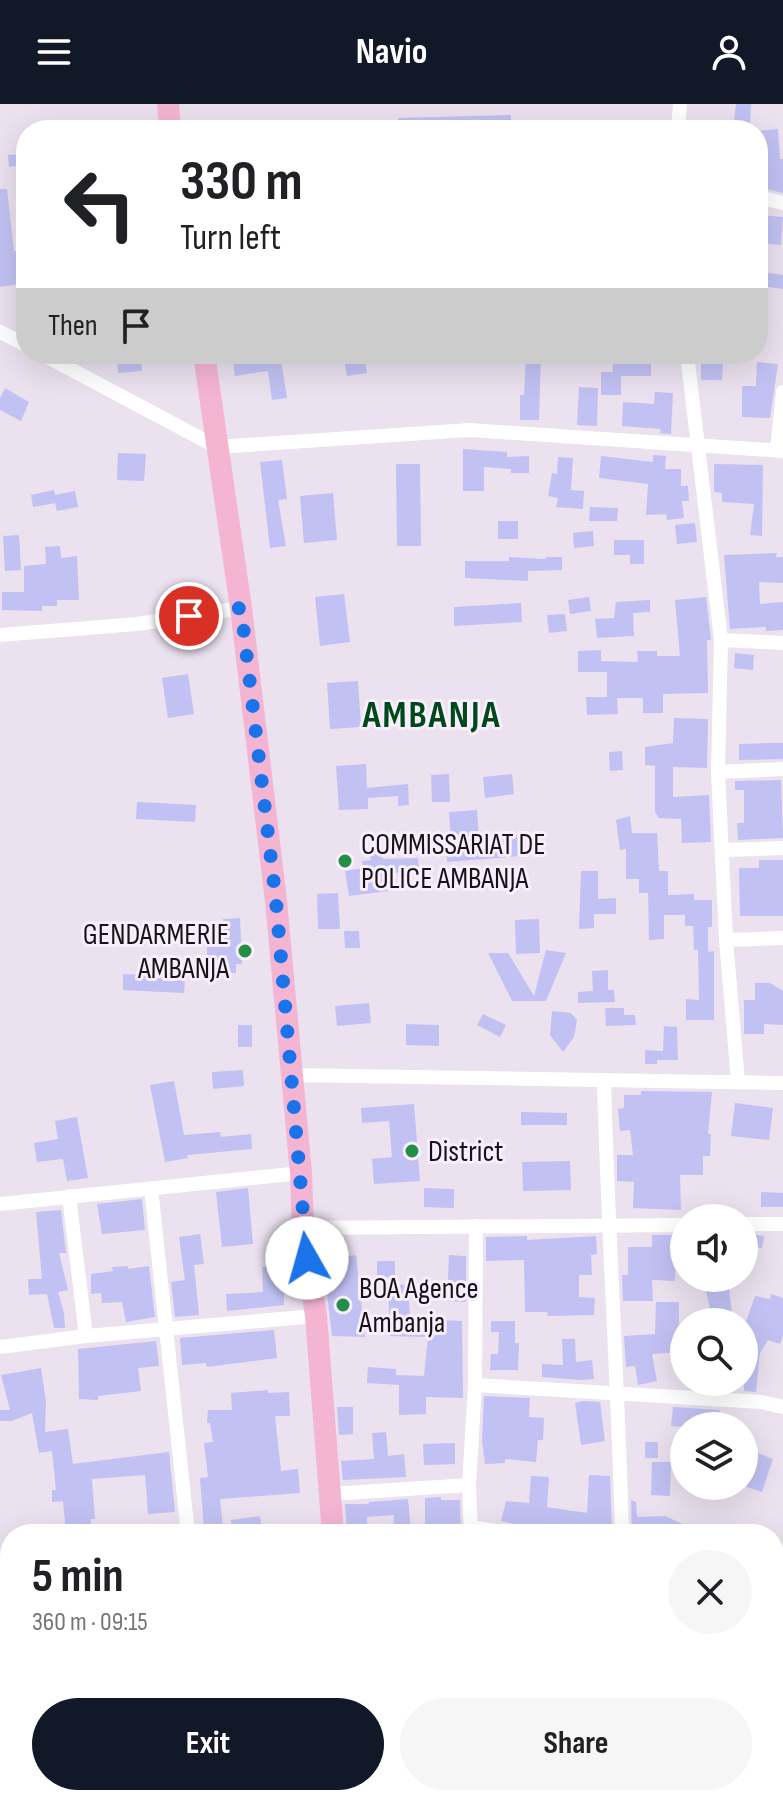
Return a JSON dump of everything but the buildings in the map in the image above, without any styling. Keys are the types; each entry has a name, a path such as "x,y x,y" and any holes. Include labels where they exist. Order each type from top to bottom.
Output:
{"main road":[{"path":"205,364 241,608 276,901 301,1173 303,1228 316,1316 332,1524"}],"street":[{"path":"61,364 217,447 469,430 780,450 783,392"},
{"path":"688,364 721,640 718,772 726,940 738,1082"},
{"path":"0,635 137,624 241,608"},
{"path":"721,640 783,643"},
{"path":"718,772 783,769"},
{"path":"723,850 783,848"},
{"path":"726,940 783,938"},
{"path":"291,1075 783,1083"},
{"path":"604,1081 622,1524"},
{"path":"0,1204 301,1173"},
{"path":"151,1188 187,1524"},
{"path":"69,1196 86,1336"},
{"path":"758,1224 783,1224"},
{"path":"303,1228 670,1225"},
{"path":"471,1524 476,1226"},
{"path":"0,1347 86,1336 316,1316"},
{"path":"475,1385 762,1402 783,1407"},
{"path":"330,1494 469,1485"}],"place":[{"name":"COMMISSARIAT DE POLICE AMBANJA","path":"345,861"},
{"name":"GENDARMERIE AMBANJA","path":"245,951"},
{"name":"District","path":"412,1151"},
{"name":"BOA Agence Ambanja","path":"343,1305"}],"district":[{"name":"AMBANJA","path":"432,714"}],"route":[{"path":"189,616 241,608 276,901 307,1258"}]}
